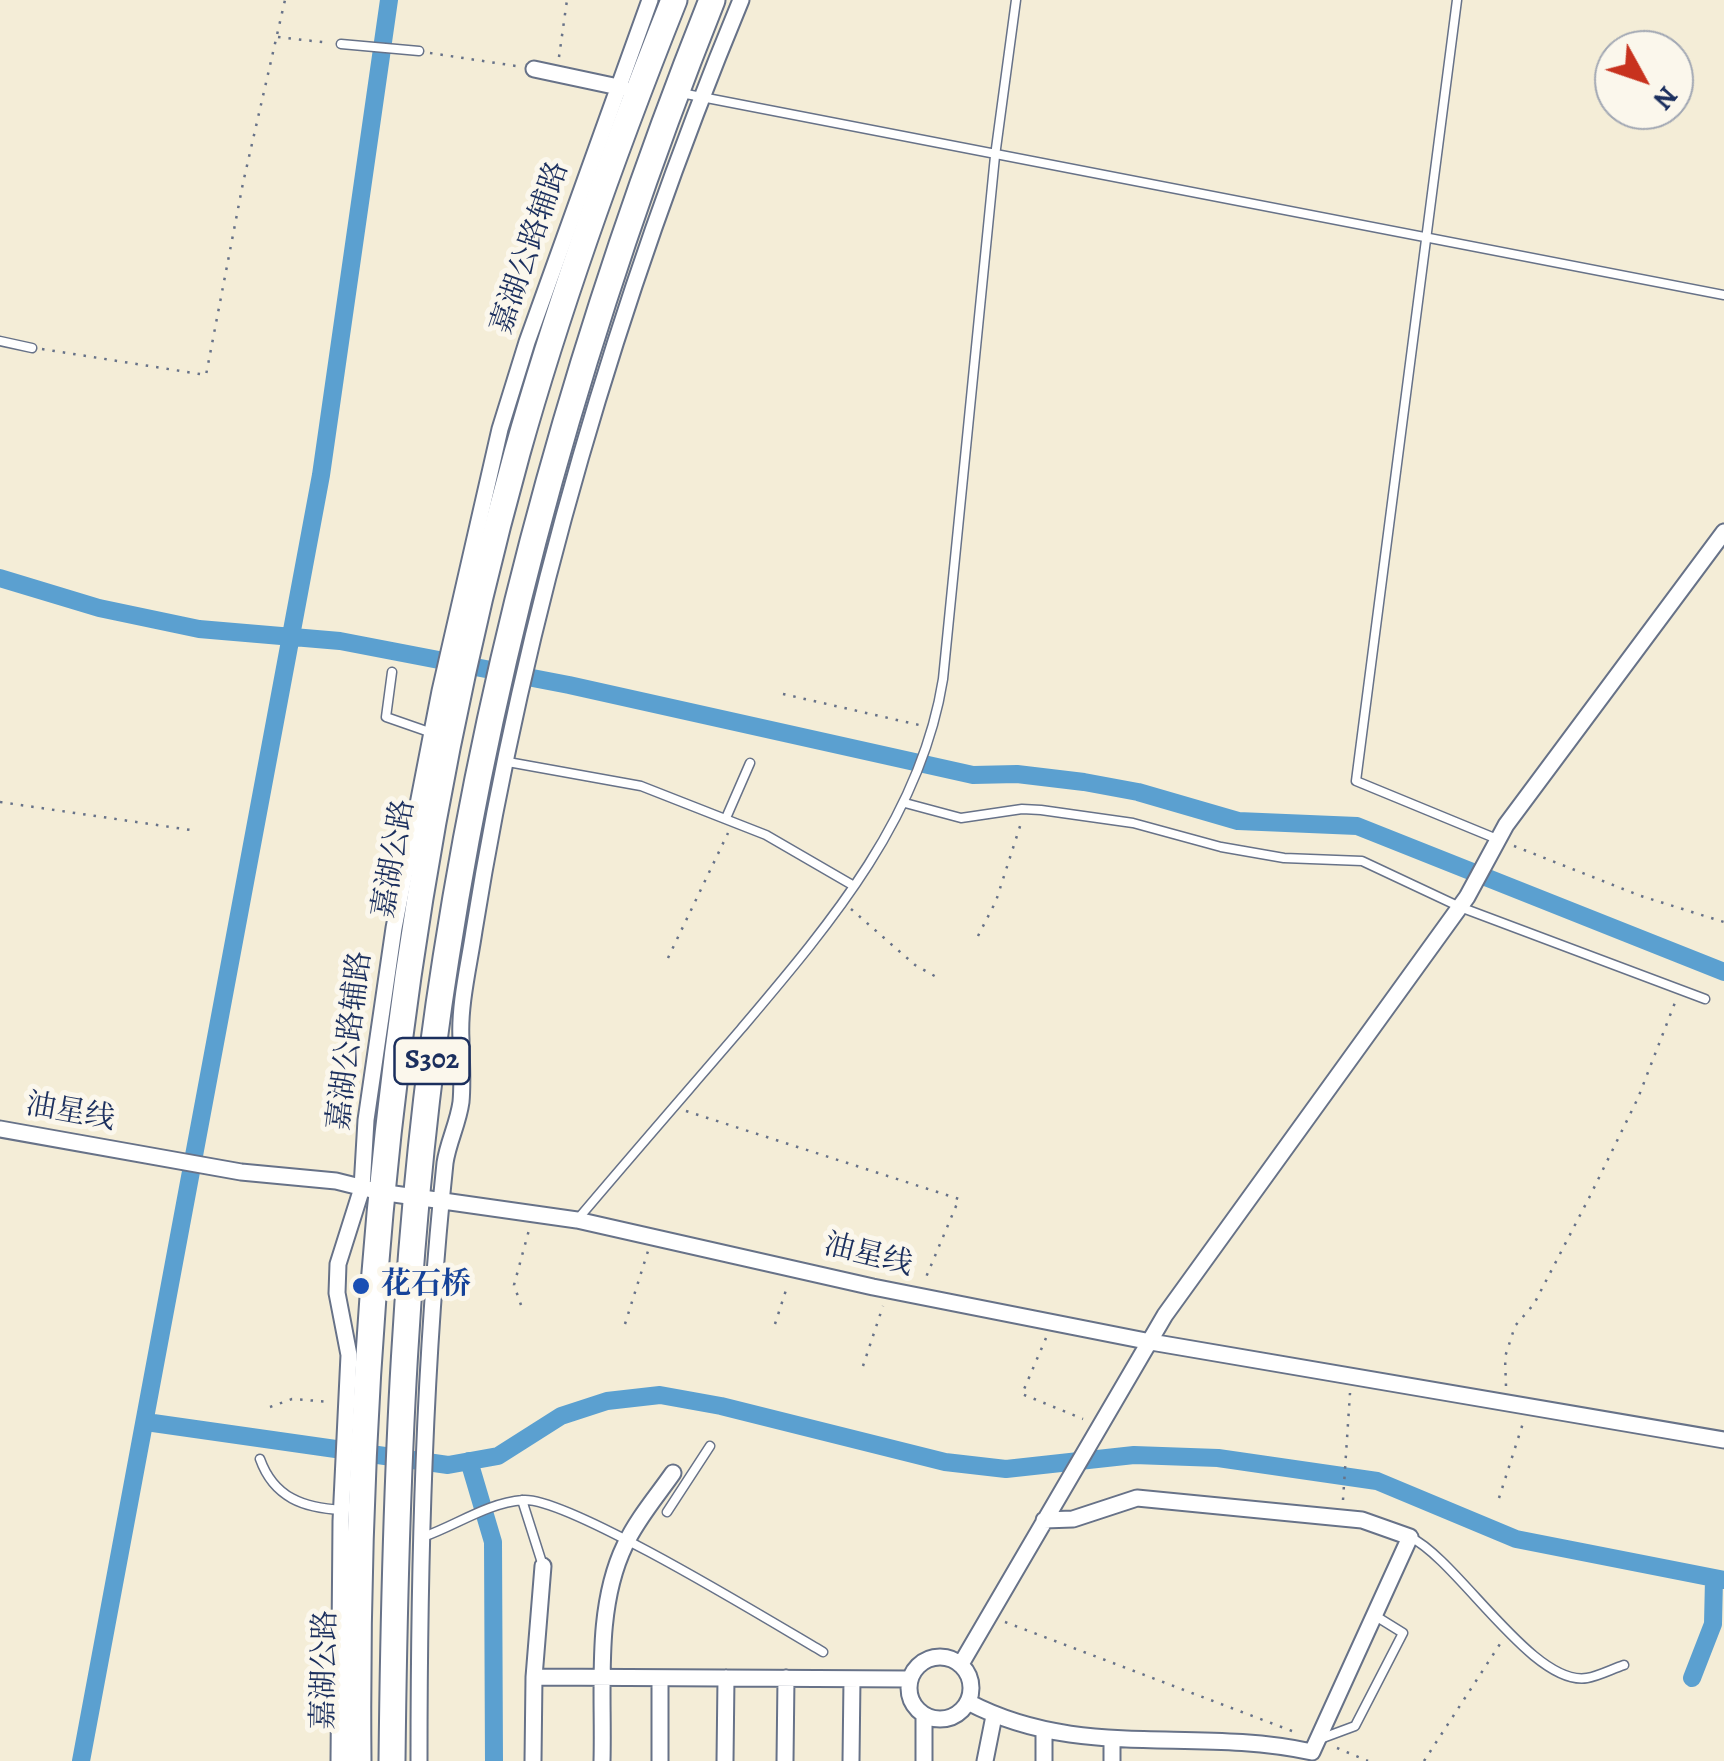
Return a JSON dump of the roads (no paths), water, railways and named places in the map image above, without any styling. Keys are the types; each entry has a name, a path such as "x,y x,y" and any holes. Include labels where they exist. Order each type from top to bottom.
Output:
{"main road":[{"name":"嘉湖公路","path":"358,1761 349,1505 352,1413 371,1190 449,693 464,631 627,90 674,0"},
{"name":"S302","path":"410,1516 446,957 507,701 565,425 677,92 712,0"},
{"path":"392,1761 410,1516"}],"street":[{"path":"534,68 627,90 650,0"},
{"path":"520,642 620,330 741,0"},
{"path":"961,1664 1165,1316 1464,902 1495,846 1724,532"},
{"name":"嘉湖公路辅路","path":"352,1413 350,1355 337,1293 338,1264 371,1190 381,1008 432,733 449,693"},
{"path":"429,1200 461,1102 464,1066 460,1036 474,932 508,762 507,701"},
{"name":"油星线","path":"0,1129 229,1170 576,1220 918,1297 1151,1342 1724,1440"},
{"path":"602,1761 607,1604 626,1540 673,1482"},
{"path":"968,1702 1044,1735 1270,1743 1312,1752 1410,1536 1362,1520 1137,1498 1074,1519 1044,1520"},
{"path":"339,1761 349,1505"},
{"path":"410,1516 420,1538 419,1761"},
{"path":"533,1761 534,1677 543,1566"},
{"path":"534,1677 910,1679 932,1658 952,1659 961,1664 971,1682 968,1702 954,1716 924,1715"},
{"path":"660,1678 660,1761"},
{"path":"725,1761 726,1678"},
{"path":"785,1761 786,1678"},
{"path":"851,1761 852,1678"},
{"path":"910,1679 911,1699 924,1715 924,1761"},
{"path":"985,1761 994,1716"},
{"path":"1044,1735 1044,1761"},
{"path":"1112,1740 1112,1761"},
{"path":"1178,1742 1178,1761"}],"lane":[{"path":"576,1220 844,903 908,798 933,738 995,156 1016,0"},
{"path":"1457,0 1356,781 1495,846"},
{"path":"342,44 419,52"},
{"path":"677,92 1724,296"},
{"path":"0,342 32,348"},
{"path":"392,672 386,717 432,733"},
{"path":"508,762 641,786 766,834 854,886"},
{"path":"730,820 750,762"},
{"path":"908,798 961,818 1022,808 1132,824 1221,848 1284,858 1362,861 1705,999"},
{"path":"666,1512 673,1482 710,1446"},
{"path":"260,1459 265,1473 293,1502 349,1505"},
{"path":"522,1500 543,1566"},
{"path":"420,1538 499,1505 522,1500 551,1507 626,1540 823,1652"},
{"path":"1410,1536 1448,1565 1507,1634 1568,1676 1585,1679 1624,1665"},
{"path":"1317,1740 1355,1726 1402,1633 1374,1615"}],"waterway":[{"path":"81,1761 321,475 389,0"},
{"path":"0,578 99,608 199,629 340,641 569,685 973,775 1017,774 1084,782 1138,792 1238,821 1357,826 1724,972"},
{"path":"146,1422 448,1465 498,1456 561,1416 607,1401 660,1395 721,1406 945,1462 1006,1469 1134,1455 1218,1458 1377,1481 1516,1539 1724,1580"},
{"path":"469,1461 493,1542 494,1761"},
{"path":"1692,1678 1713,1624 1714,1579"}],"place":[{"name":"花石桥","path":"361,1286"}]}
